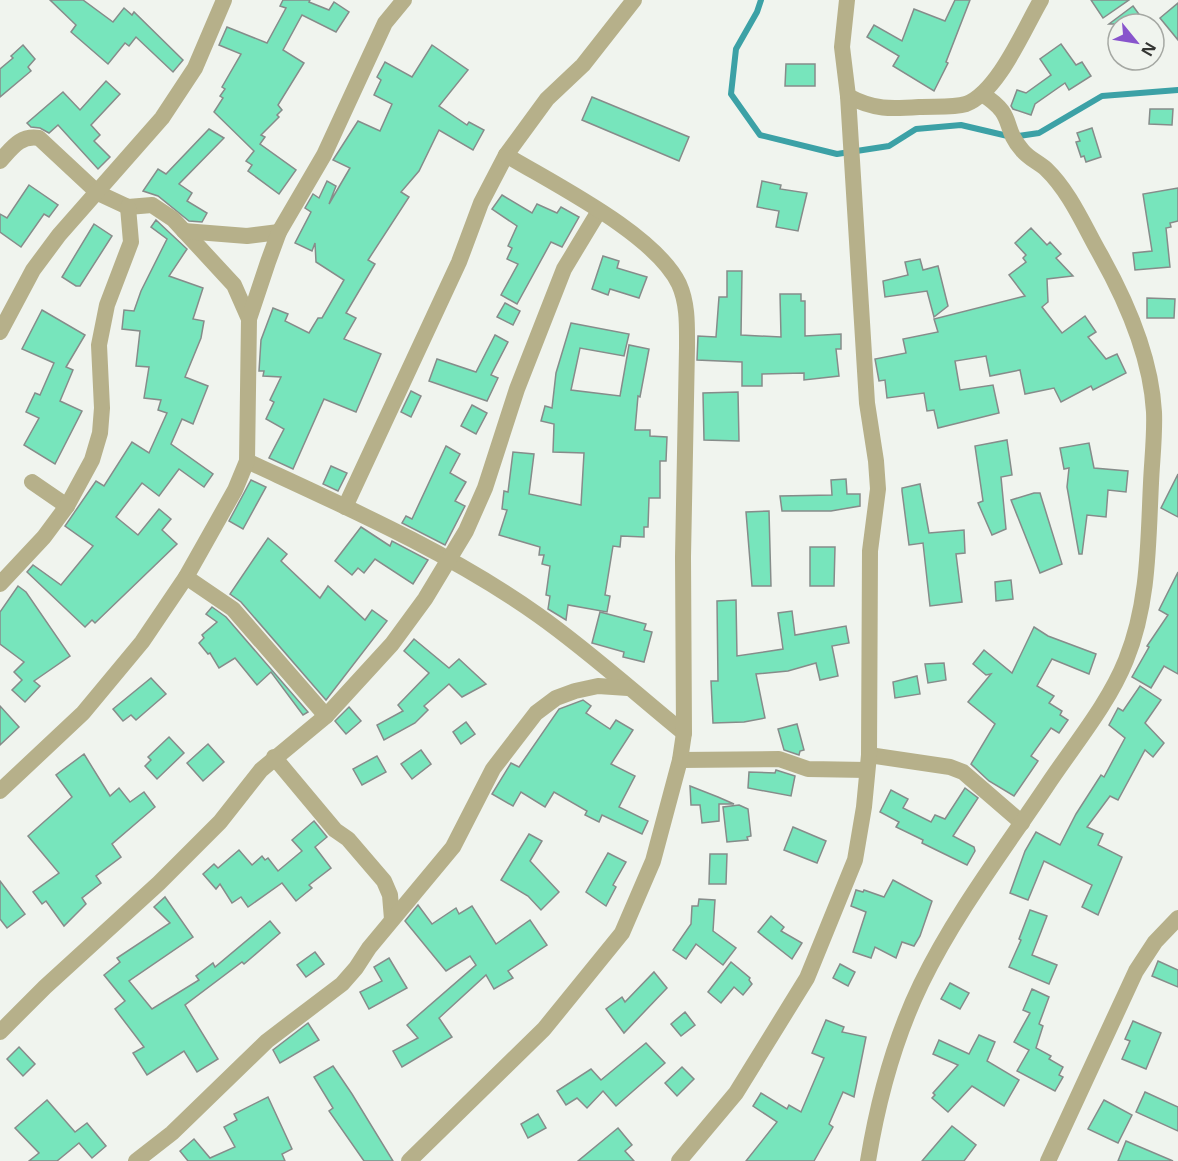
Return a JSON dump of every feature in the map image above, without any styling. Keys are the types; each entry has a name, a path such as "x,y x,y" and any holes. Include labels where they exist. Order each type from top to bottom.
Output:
{"street":[{"path":"0,332 33,270 59,235 162,118 195,68 224,0"},
{"path":"0,791 83,713 142,642 186,577 235,490 247,461 249,319 279,232 324,155 385,23 404,0"},
{"path":"345,507 459,262 481,203 506,155 547,99 583,65 634,0"},
{"path":"679,1161 736,1093 807,978 855,860 868,763 870,551 878,489 867,403 848,96 842,47 847,0"},
{"path":"848,96 868,107 892,109 965,104 982,94 994,81 1041,0"},
{"path":"868,1161 877,1110 903,1026 922,982 977,889 1104,699 1125,663 1137,628 1146,589 1154,412 1150,376 1139,340 1115,280 1064,190 1045,168 1023,152 1012,136 1009,119 1000,106 982,94"},
{"path":"0,161 16,143 28,137 39,138 98,193 128,207 152,205 173,219 234,285 249,319"},
{"path":"409,1161 544,1029 622,933 653,861 680,760 684,733 683,557 687,313 679,285 664,261 599,211 506,155"},
{"path":"0,584 44,537 67,506 88,471 100,433 99,345 107,305 131,242 128,207"},
{"path":"0,1032 45,987 159,884 220,822 274,757 326,716 392,644 449,561 485,488 517,389 564,269 599,211"},
{"path":"184,231 248,236 279,232"},
{"path":"247,461 345,507 449,561 537,615 684,733"},
{"path":"32,482 67,506"},
{"path":"186,577 233,609 326,716"},
{"path":"136,1161 172,1133 267,1041 342,984 392,919 453,847 493,769 536,713 556,698 575,691 598,686 628,687"},
{"path":"274,757 334,830 348,839 384,880 390,895 392,919"},
{"path":"680,760 779,759 808,769 868,763 950,767 963,772 1022,823"},
{"path":"1048,1161 1136,971 1155,942 1178,918"}],"building":[{"path":"50,0 83,0 113,22 124,8 132,15 134,12 183,60 173,72 136,37 129,46 125,43 108,64 71,32 76,25"},
{"path":"283,0 310,0 309,2 329,10 334,2 349,12 336,32 302,15 283,50 304,63 278,105 282,110 277,115 279,117 261,135 265,137 260,144 296,170 279,194 248,171 252,165 246,161 254,151 214,112 223,98 220,96 225,89 222,87 241,54 219,45 227,27 267,43 286,8 280,6"},
{"path":"955,0 970,0 946,62 948,63 934,91 893,66 899,56 867,37 874,25 902,41 914,9 945,21"},
{"path":"1091,0 1129,0 1112,12 1106,12 1103,18"},
{"path":"1178,3 1178,40 1166,25 1166,13"},
{"path":"1133,6 1137,12 1125,12"},
{"path":"1061,44 1076,65 1082,62 1091,76 1069,90 1065,83 1035,104 1031,115 1013,109 1011,106 1017,90 1026,93 1051,75 1040,59"},
{"path":"23,45 35,59 28,67 31,71 0,97 0,69"},
{"path":"432,45 468,70 439,106 467,125 469,122 484,130 473,150 439,130 419,171 401,192 409,197 368,260 375,264 346,313 356,318 344,339 381,354 356,412 324,399 293,469 269,458 284,429 266,419 274,402 270,400 281,377 263,376 264,371 259,371 261,340 273,308 288,314 285,321 309,333 318,318 322,318 344,280 316,262 315,243 312,251 295,243 311,212 305,208 313,194 319,198 327,181 336,186 329,204 350,168 333,160 358,121 380,131 392,104 374,95 381,80 377,77 385,62 412,77"},
{"path":"786,64 815,64 815,86 785,86"},
{"path":"106,81 120,94 91,125 100,135 94,141 110,157 98,169 58,125 49,133 40,128 31,127 27,123 63,92 80,110"},
{"path":"592,97 689,137 679,161 582,120"},
{"path":"1150,109 1173,109 1172,125 1149,124"},
{"path":"1092,128 1101,157 1086,162 1084,156 1081,157 1076,142 1080,141 1077,133"},
{"path":"209,129 224,138 179,184 192,193 187,201 207,213 202,222 189,221 158,196 143,191 158,169 166,174"},
{"path":"762,181 781,185 780,189 807,193 798,231 776,227 779,211 757,207"},
{"path":"29,185 58,205 49,217 44,214 21,247 0,232 0,214 7,218"},
{"path":"1178,188 1178,221 1170,223 1171,227 1166,228 1170,267 1135,270 1133,253 1152,251 1143,194"},
{"path":"502,195 532,213 537,204 557,213 561,207 579,217 562,247 551,242 517,304 501,295 518,264 507,259 512,248 508,246 517,226 492,209"},
{"path":"156,220 187,249 169,276 203,288 193,319 204,321 201,338 185,377 208,386 193,424 182,419 171,444 213,474 204,487 179,469 159,496 142,483 116,517 138,535 159,509 171,519 162,530 177,544 95,623 92,620 85,627 27,572 33,565 61,585 93,546 65,526 96,481 104,486 132,442 149,453 167,413 158,410 161,400 144,398 149,367 136,366 140,331 122,329 124,310 134,311 141,291 167,239 151,227"},
{"path":"94,224 112,236 80,286 76,286 62,277"},
{"path":"1031,228 1047,245 1050,242 1061,254 1056,258 1073,276 1047,279 1048,302 1042,307 1062,333 1085,316 1096,332 1088,337 1106,359 1117,354 1126,373 1093,390 1091,386 1061,402 1054,388 1025,394 1020,370 990,376 986,356 955,361 960,390 993,385 999,413 938,428 934,410 927,411 924,393 887,398 885,380 879,381 875,359 906,353 903,339 938,332 934,319 1025,296 1009,275 1026,262 1023,258 1026,255 1015,243"},
{"path":"603,256 619,261 617,268 647,277 639,298 610,289 608,295 592,289"},
{"path":"920,259 923,270 938,266 948,306 934,317 927,291 885,297 883,281 908,275 905,262"},
{"path":"727,271 742,271 741,335 781,337 780,294 801,294 801,301 805,301 805,336 841,334 841,349 836,349 839,376 804,380 804,373 762,374 762,386 742,386 742,362 697,360 698,336 716,337 719,297 727,297"},
{"path":"1147,298 1175,299 1174,318 1147,318"},
{"path":"505,303 520,311 513,325 497,317"},
{"path":"42,310 85,335 66,367 73,370 60,401 82,411 55,464 24,445 39,418 26,412 35,393 40,395 54,363 22,349"},
{"path":"571,323 629,334 624,356 580,348 571,390 620,396 629,345 649,349 640,397 638,396 635,430 650,430 650,436 667,437 666,461 660,461 660,498 649,498 648,527 644,527 644,537 621,536 620,547 613,546 605,595 610,596 607,612 568,605 566,620 548,609 550,596 546,595 550,566 542,564 544,555 539,555 540,547 499,535 507,510 502,509 504,491 508,492 513,452 534,454 529,494 581,505 584,453 553,452 554,424 541,421 545,406 552,408 556,373"},
{"path":"495,335 508,342 491,375 498,378 487,401 429,381 437,359 476,372"},
{"path":"411,391 421,396 411,417 401,412"},
{"path":"738,392 739,441 704,440 703,393"},
{"path":"472,405 487,413 476,434 461,426"},
{"path":"1007,440 1012,475 1001,477 1006,529 992,535 978,503 983,501 975,446"},
{"path":"1089,443 1094,468 1128,471 1126,492 1108,490 1106,517 1087,515 1082,554 1079,554 1067,487 1069,468 1064,469 1060,448"},
{"path":"446,446 460,454 450,473 466,482 455,501 465,506 445,545 402,523 406,516 412,519"},
{"path":"331,466 347,473 338,491 323,484"},
{"path":"1178,474 1178,517 1161,508"},
{"path":"846,479 847,494 860,494 860,506 831,511 782,511 780,496 832,495 831,480"},
{"path":"251,480 266,487 243,529 229,521"},
{"path":"920,484 929,533 964,530 965,553 956,554 962,602 930,606 923,543 909,545 902,491 902,488"},
{"path":"1040,493 1062,564 1040,573 1011,500"},
{"path":"769,511 771,586 752,586 746,512"},
{"path":"361,527 390,546 392,541 428,560 413,584 375,559 364,573 358,568 352,575 335,561"},
{"path":"268,538 287,554 281,561 320,598 328,586 365,620 372,610 387,621 326,700 241,602 230,594"},
{"path":"810,547 835,547 834,586 810,586"},
{"path":"1178,572 1178,674 1164,666 1151,688 1132,677 1149,647 1147,646 1168,615 1159,610"},
{"path":"1011,580 1013,599 996,601 995,582"},
{"path":"18,586 26,592 70,656 34,681 40,686 25,702 12,690 22,680 14,672 24,662 0,644 0,612"},
{"path":"736,600 737,656 783,649 778,613 792,611 795,635 846,626 849,643 832,646 838,676 820,680 816,663 788,671 756,674 765,718 744,722 713,723 711,681 718,681 717,601"},
{"path":"212,607 226,617 308,712 303,715 271,672 257,685 235,658 219,668 210,653 208,654 199,643 204,638 202,635 217,622 206,614"},
{"path":"600,612 646,624 644,630 652,632 644,662 623,657 624,652 592,643"},
{"path":"1034,627 1048,636 1096,654 1089,674 1052,659 1037,686 1054,696 1049,703 1062,711 1060,715 1068,720 1059,733 1051,728 1031,756 1038,761 1014,796 989,781 971,764 995,724 968,702 991,674 986,675 973,664 984,650 1012,673"},
{"path":"414,639 449,668 459,659 486,684 462,697 449,684 424,706 428,710 415,723 384,740 377,725 403,711 398,705 429,673 404,651"},
{"path":"944,663 946,680 928,683 925,664"},
{"path":"917,676 920,694 895,698 893,682"},
{"path":"151,678 166,694 136,720 131,715 123,721 113,709"},
{"path":"1140,686 1161,700 1145,723 1164,743 1153,757 1145,750 1118,800 1110,796 1087,827 1103,834 1098,845 1122,857 1098,915 1082,907 1092,885 1044,861 1028,900 1010,893 1025,851 1036,832 1060,845 1076,814 1101,775 1104,777 1125,738 1109,725 1118,708 1123,711"},
{"path":"583,700 591,706 586,713 610,729 616,720 633,730 611,764 635,776 619,807 648,821 642,834 602,815 599,822 585,815 587,811 554,792 545,807 521,792 513,806 492,794 511,763 519,767 559,709"},
{"path":"0,706 19,727 0,745"},
{"path":"349,707 361,721 346,734 335,721"},
{"path":"466,722 475,734 461,744 453,732"},
{"path":"797,724 804,750 800,751 799,755 784,750 778,729"},
{"path":"169,737 184,753 157,779 145,766 151,760 148,757"},
{"path":"208,744 224,762 203,781 187,763"},
{"path":"421,750 431,764 412,779 401,764"},
{"path":"84,754 110,796 119,788 130,802 144,792 155,807 112,844 121,857 96,876 101,883 82,898 86,904 64,926 46,901 42,904 33,892 59,873 28,836 72,797 56,775"},
{"path":"377,756 386,772 362,785 353,769"},
{"path":"776,770 795,776 791,796 748,788 749,772 775,773"},
{"path":"690,786 734,804 719,804 719,821 702,823 700,805 691,805"},
{"path":"965,788 978,798 953,836 974,847 975,851 967,865 922,843 923,840 896,827 899,822 880,812 891,790 908,799 903,808 931,822 935,815 945,819"},
{"path":"739,805 748,809 751,836 747,837 748,840 727,842 723,807"},
{"path":"314,821 327,837 315,847 331,868 309,885 312,888 296,901 282,883 248,907 241,897 232,903 220,884 216,889 203,874 214,864 218,868 239,850 252,865 262,856 265,860 268,858 278,871 302,851 292,840"},
{"path":"793,827 826,841 817,863 784,850"},
{"path":"529,834 542,841 530,861 559,892 541,910 528,896 501,880"},
{"path":"608,853 626,862 613,885 616,887 606,906 586,892"},
{"path":"710,854 727,854 726,884 709,884"},
{"path":"893,880 932,901 920,936 914,946 902,942 896,958 875,947 871,958 853,952 866,912 851,906 856,890 863,892 864,890 884,897"},
{"path":"0,881 25,914 7,928 0,919"},
{"path":"165,897 193,937 129,981 152,1009 199,980 196,976 213,963 215,967 270,921 280,933 244,964 242,962 185,1005 218,1059 197,1072 184,1051 147,1075 133,1053 144,1047 115,1009 125,1001 104,975 120,962 117,958 170,923 154,907"},
{"path":"699,899 715,900 713,931 736,948 723,965 696,944 686,959 673,950 691,924 692,906 698,906"},
{"path":"418,905 432,924 456,908 459,914 472,906 496,944 530,920 547,945 508,971 513,978 494,989 486,975 439,1018 452,1037 402,1067 393,1051 418,1038 407,1025 476,965 470,956 446,971 405,921"},
{"path":"1030,910 1047,916 1032,955 1057,965 1049,984 1009,967 1021,940 1019,939"},
{"path":"771,916 784,927 781,931 802,943 792,959 758,932"},
{"path":"315,952 324,964 306,977 297,965"},
{"path":"389,958 407,988 369,1009 360,992 382,981 374,967"},
{"path":"1158,961 1178,970 1178,987 1152,976"},
{"path":"731,962 750,978 752,984 743,995 734,987 721,1003 708,992"},
{"path":"840,964 855,972 848,986 833,978"},
{"path":"654,972 667,988 624,1033 606,1009 622,997 625,1002"},
{"path":"950,983 969,993 960,1009 941,999"},
{"path":"1032,989 1049,997 1039,1024 1043,1026 1036,1048 1051,1056 1049,1059 1063,1067 1059,1075 1063,1077 1055,1091 1017,1071 1029,1050 1014,1042 1030,1013 1023,1010"},
{"path":"685,1012 695,1025 681,1036 671,1024"},
{"path":"826,1020 844,1027 842,1032 866,1037 854,1097 843,1092 829,1124 833,1127 814,1161 746,1161 777,1122 753,1106 761,1093 787,1109 789,1105 801,1112 824,1058 812,1053"},
{"path":"1133,1021 1161,1033 1146,1069 1122,1059 1130,1041 1125,1039"},
{"path":"308,1023 319,1040 280,1063 273,1050"},
{"path":"979,1035 995,1042 987,1061 1019,1080 1004,1106 972,1086 948,1112 932,1098 935,1095 933,1093 958,1065 933,1054 939,1040 969,1054"},
{"path":"646,1043 665,1063 616,1106 603,1091 587,1108 577,1098 566,1105 557,1091 591,1069 601,1080"},
{"path":"19,1047 35,1064 23,1076 7,1059"},
{"path":"333,1066 393,1161 364,1161 329,1111 333,1108 314,1077"},
{"path":"682,1067 694,1079 677,1096 665,1083"},
{"path":"1145,1092 1178,1107 1178,1131 1136,1112"},
{"path":"268,1097 292,1149 282,1154 285,1161 188,1161 180,1151 194,1139 210,1158 235,1147 224,1127 237,1120 234,1114"},
{"path":"47,1100 75,1132 87,1123 106,1146 92,1158 79,1143 57,1161 29,1161 39,1153 15,1128"},
{"path":"1104,1100 1132,1115 1118,1143 1088,1129"},
{"path":"538,1114 546,1128 528,1138 521,1124"},
{"path":"952,1126 976,1145 964,1161 922,1161"},
{"path":"618,1128 632,1145 625,1151 634,1161 578,1161"},
{"path":"1126,1141 1173,1161 1118,1161"}],"waterway":[{"path":"761,0 757,12 736,49 731,94 760,135 837,154 889,146 916,129 961,125 1012,137 1039,133 1102,96 1178,90"}]}
